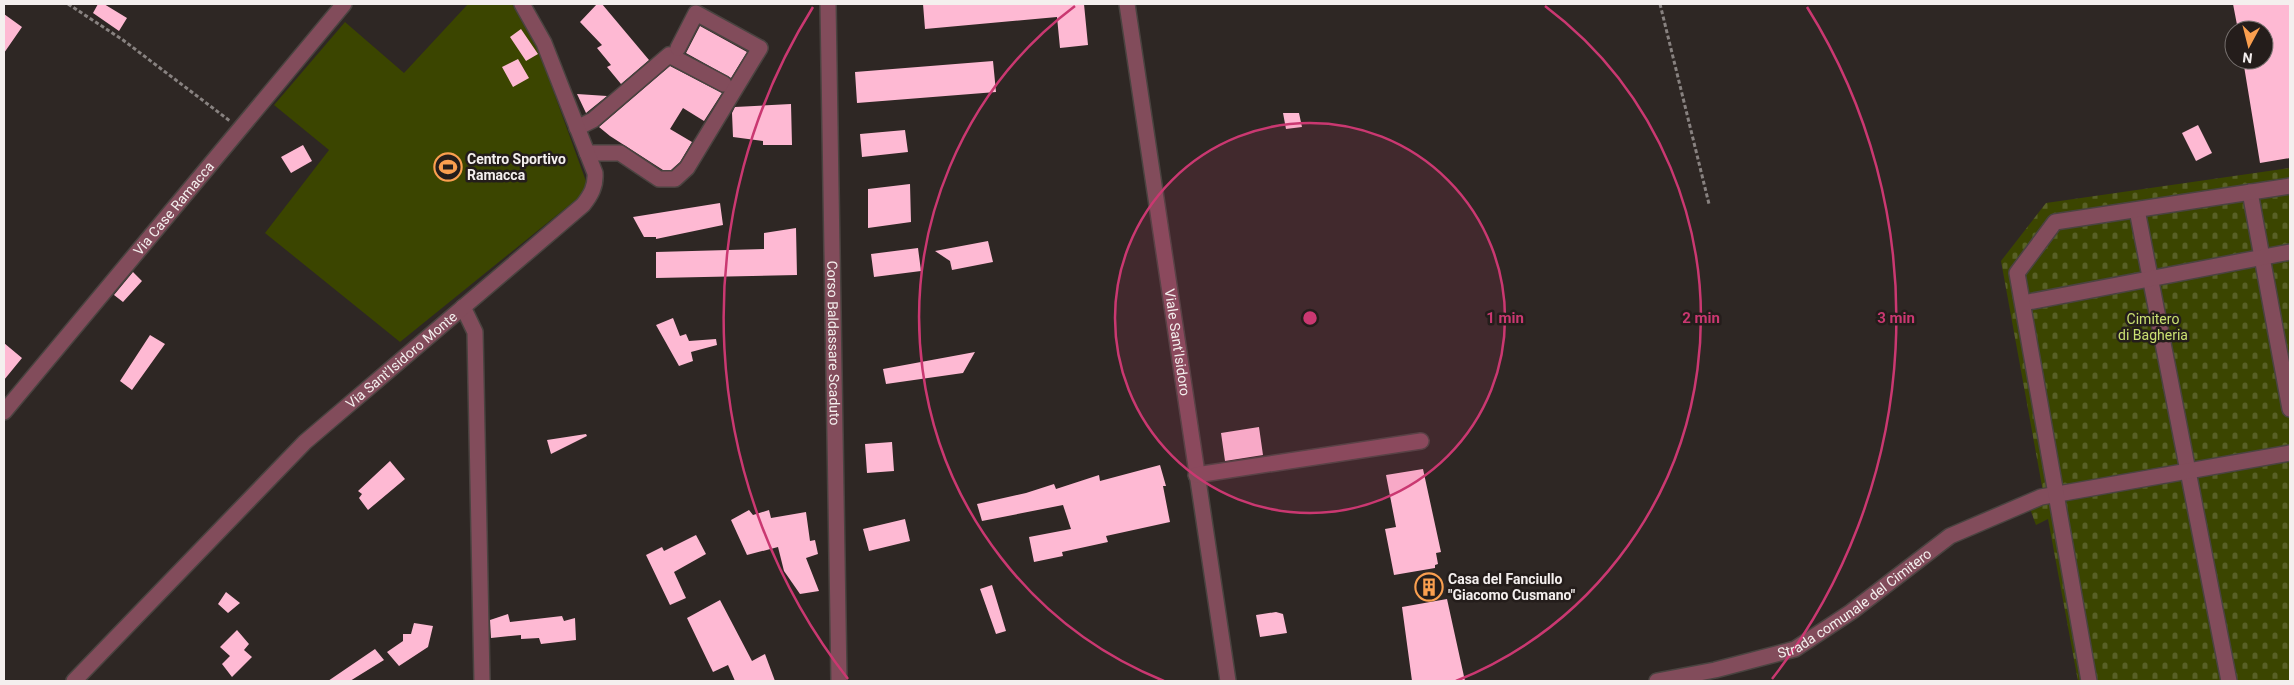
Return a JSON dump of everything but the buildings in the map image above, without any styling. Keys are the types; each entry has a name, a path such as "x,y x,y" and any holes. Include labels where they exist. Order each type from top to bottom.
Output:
{"street":[{"name":"Via Case Ramacca","path":"4,412 344,4"},
{"name":"Via Sant'Isidoro Monte","path":"74,681 305,442 583,205 590,196 595,183 595,173 544,43 522,4"},
{"name":"Corso Baldassare Scaduto","path":"828,4 839,681"},
{"name":"Viale Sant'Isidoro","path":"1127,4 1228,681"},
{"path":"587,154 620,153 658,179 675,179 688,168 760,48 696,13 680,46"},
{"path":"577,128 593,120 669,55 724,84"},
{"path":"2089,681 2048,495 2023,303 2017,272 2055,222 2290,186"},
{"path":"2250,192 2290,409"},
{"path":"2137,210 2229,681"},
{"path":"2023,303 2290,252"},
{"path":"463,306 475,332 482,681"},
{"path":"1196,475 1421,441"},
{"name":"Strada comunale del Cimitero","path":"1656,681 1715,670 1795,649 1851,612 1950,536 2048,495 2290,453"}],"path":[{"path":"68,4 123,40 240,129"},
{"path":"1660,4 1709,204"}],"green space":[{"name":"Centro Sportivo Ramacca","path":"468,4 512,4 540,54 587,184 583,194 400,342 265,233 329,150 274,105 345,22 404,73"},
{"name":"Cimitero di Bagheria","path":"2290,168 2290,681 2078,681 2048,519 2036,525 2029,506 2044,497 2001,261 2046,203"}],"place":[{"name":"Centro Sportivo Ramacca","path":"448,167"},
{"name":"Casa del Fanciullo \"Giacomo Cusmano\"","path":"1429,587"}]}
